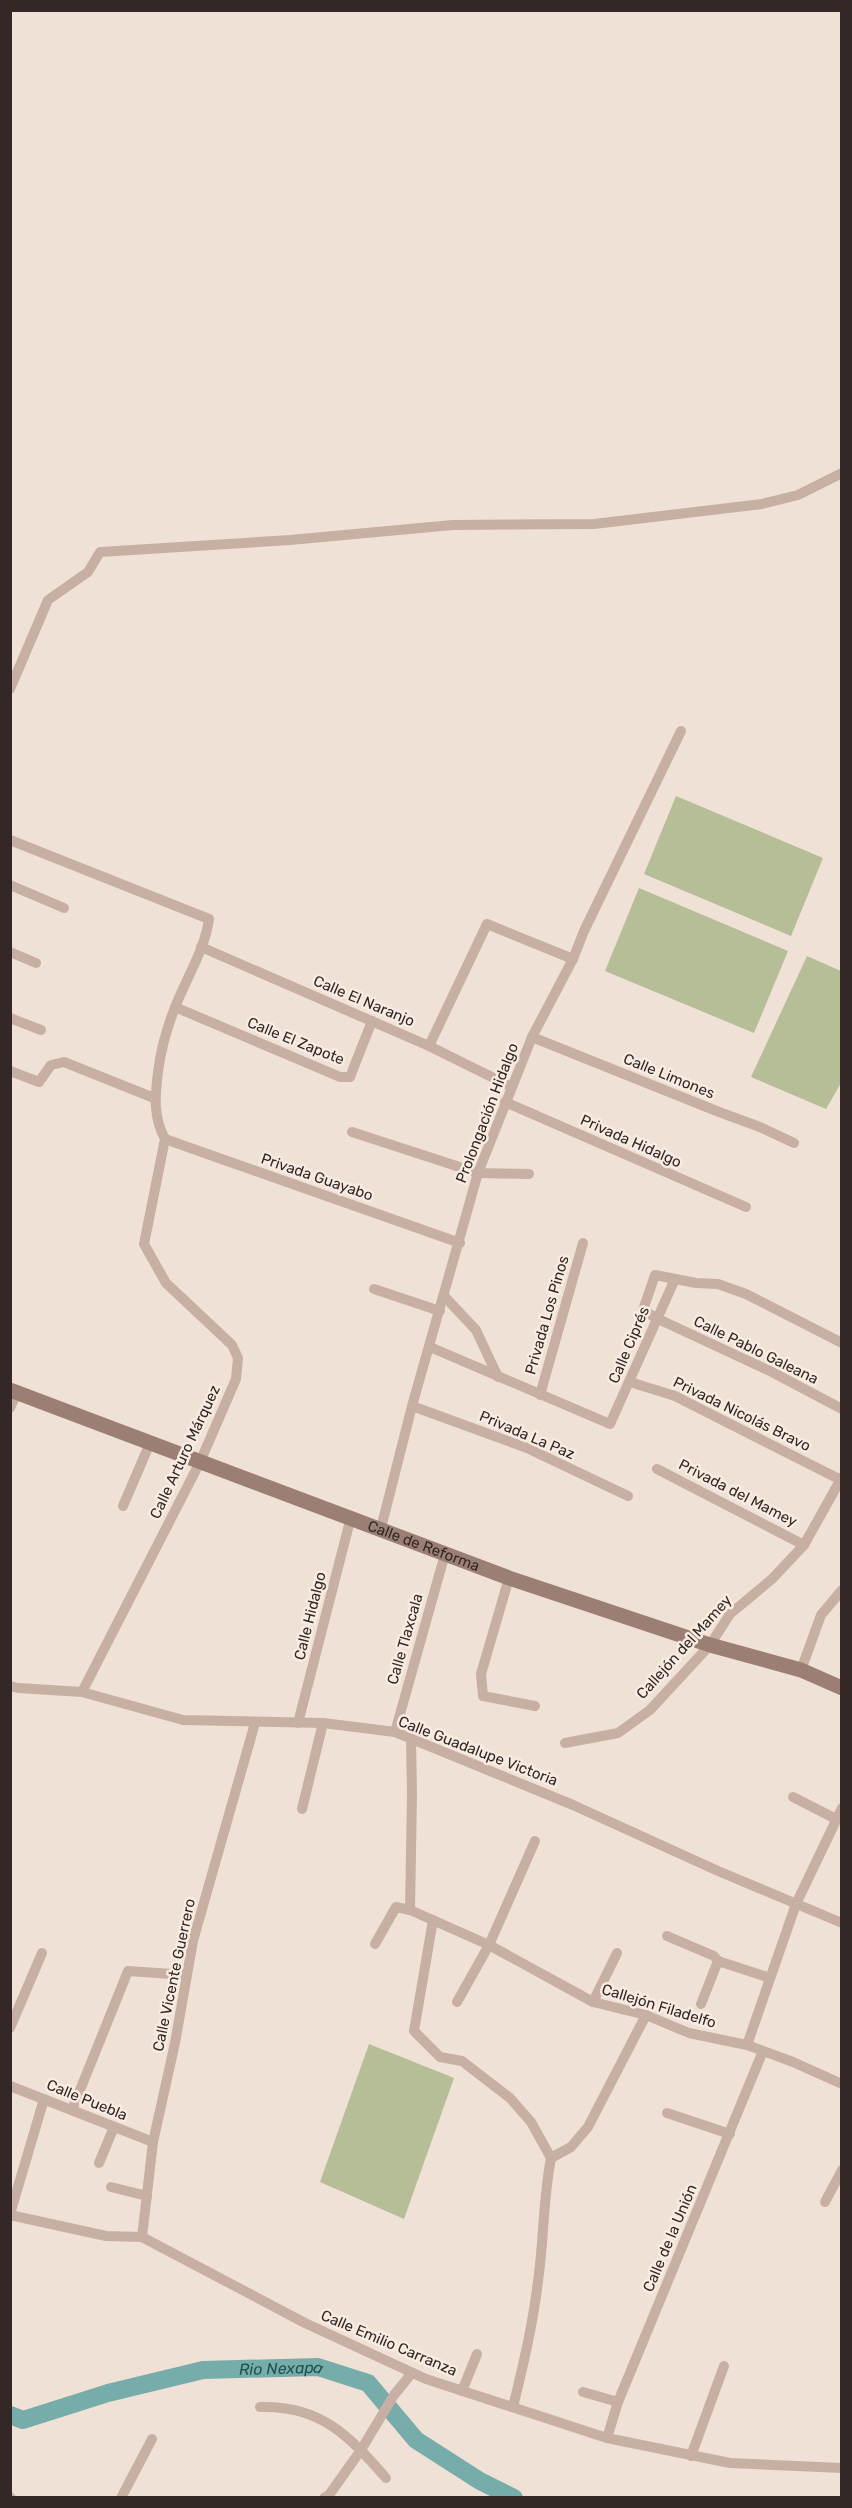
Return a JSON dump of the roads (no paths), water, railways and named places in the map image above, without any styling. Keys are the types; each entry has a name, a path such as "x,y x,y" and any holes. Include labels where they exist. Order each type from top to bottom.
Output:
{"main road":[{"name":"Calle de Reforma","path":"14,1391 509,1578 710,1645 801,1670 842,1688"}],"street":[{"path":"10,689 48,600 87,572 100,552 290,540 453,525 594,524 762,504 798,495 842,473"},
{"name":"Prolongación Hidalgo","path":"381,1528 412,1406 478,1173 532,1037 573,959 584,931 681,731"},
{"name":"Calle Arturo Márquez","path":"10,840 209,919 208,930 175,1006 161,1048 154,1098 159,1128 165,1139 144,1244 166,1283 232,1345 238,1358 236,1379 200,1462 82,1692"},
{"path":"10,885 64,908"},
{"path":"429,1046 487,924 573,959"},
{"name":"Calle El Naranjo","path":"201,948 429,1046 512,1087"},
{"path":"10,952 36,963"},
{"name":"Calle El Zapote","path":"175,1006 340,1077 350,1077 372,1021"},
{"path":"10,1018 41,1030"},
{"name":"Calle Limones","path":"532,1037 719,1113 760,1127 794,1143"},
{"path":"10,1071 39,1082 51,1065 64,1062 154,1098"},
{"name":"Privada Hidalgo","path":"505,1102 746,1207"},
{"path":"352,1131 478,1173 529,1174"},
{"name":"Privada Guayabo","path":"165,1139 460,1243"},
{"name":"Privada Los Pinos","path":"540,1395 583,1243"},
{"name":"Calle Ciprés","path":"540,1395 610,1424 675,1279 655,1275 643,1310"},
{"path":"675,1279 718,1284 746,1294 842,1343"},
{"path":"374,1289 440,1311"},
{"path":"444,1296 476,1330 498,1377"},
{"name":"Calle Pablo Galeana","path":"643,1310 772,1372 842,1409"},
{"path":"430,1347 540,1395"},
{"name":"Privada Nicolás Bravo","path":"630,1382 675,1396 840,1478"},
{"path":"10,1408 14,1391"},
{"name":"Privada La Paz","path":"412,1406 526,1448 628,1496"},
{"path":"123,1506 150,1443"},
{"name":"Privada del Mamey","path":"657,1469 804,1545"},
{"name":"Callejón del Mamey","path":"565,1743 618,1733 650,1710 710,1645 730,1614 772,1579 804,1545 840,1478"},
{"name":"Calle Hidalgo","path":"298,1723 351,1517"},
{"name":"Calle Tlaxcala","path":"395,1732 445,1554"},
{"path":"509,1578 481,1674 483,1696 535,1706"},
{"path":"801,1670 821,1615 842,1590"},
{"name":"Calle Guadalupe Victoria","path":"10,1686 18,1689 82,1692 183,1720 323,1723 395,1732 573,1805 842,1923"},
{"name":"Calle Vicente Guerrero","path":"142,2237 153,2142 175,2043 193,1941 255,1723"},
{"path":"302,1809 323,1723"},
{"path":"410,1910 411,1739"},
{"path":"793,1797 836,1819"},
{"path":"747,2045 796,1904 842,1808"},
{"path":"458,2002 489,1945 535,1840"},
{"name":"Callejón Filadelfo","path":"375,1944 396,1907 410,1910 489,1945 593,2002 646,2015 689,2033 747,2045 842,2084"},
{"path":"433,1920 414,2031 440,2056 462,2061 510,2098 531,2122 551,2158 544,2196 538,2280 527,2349 513,2407"},
{"path":"667,1936 714,1956 718,1961 770,1978"},
{"path":"10,2028 42,1953"},
{"path":"593,2002 617,1953"},
{"path":"701,2004 718,1961"},
{"path":"72,2110 128,1971 187,1975"},
{"path":"551,2158 571,2147 588,2127 646,2015"},
{"name":"Calle de la Unión","path":"607,2438 618,2402 763,2051"},
{"name":"Calle Puebla","path":"10,2086 153,2142"},
{"path":"10,2215 44,2099"},
{"path":"667,2113 730,2134"},
{"path":"99,2163 114,2127"},
{"path":"825,2202 842,2170"},
{"path":"111,2187 147,2196"},
{"name":"Calle Emilio Carranza","path":"10,2215 106,2236 142,2237 305,2323 412,2373 607,2438 730,2463 842,2468"},
{"path":"462,2391 477,2354"},
{"path":"691,2456 724,2366"},
{"path":"330,2496 362,2450 394,2395 412,2373"},
{"path":"583,2391 618,2402"},
{"path":"260,2407 284,2406 312,2415 340,2430 362,2450 386,2478"},
{"path":"121,2498 152,2439"}],"waterway":[{"name":"Rio Nexapa","path":"10,2415 23,2420 108,2393 203,2370 318,2367 368,2383 416,2440 480,2481 514,2498"}]}
